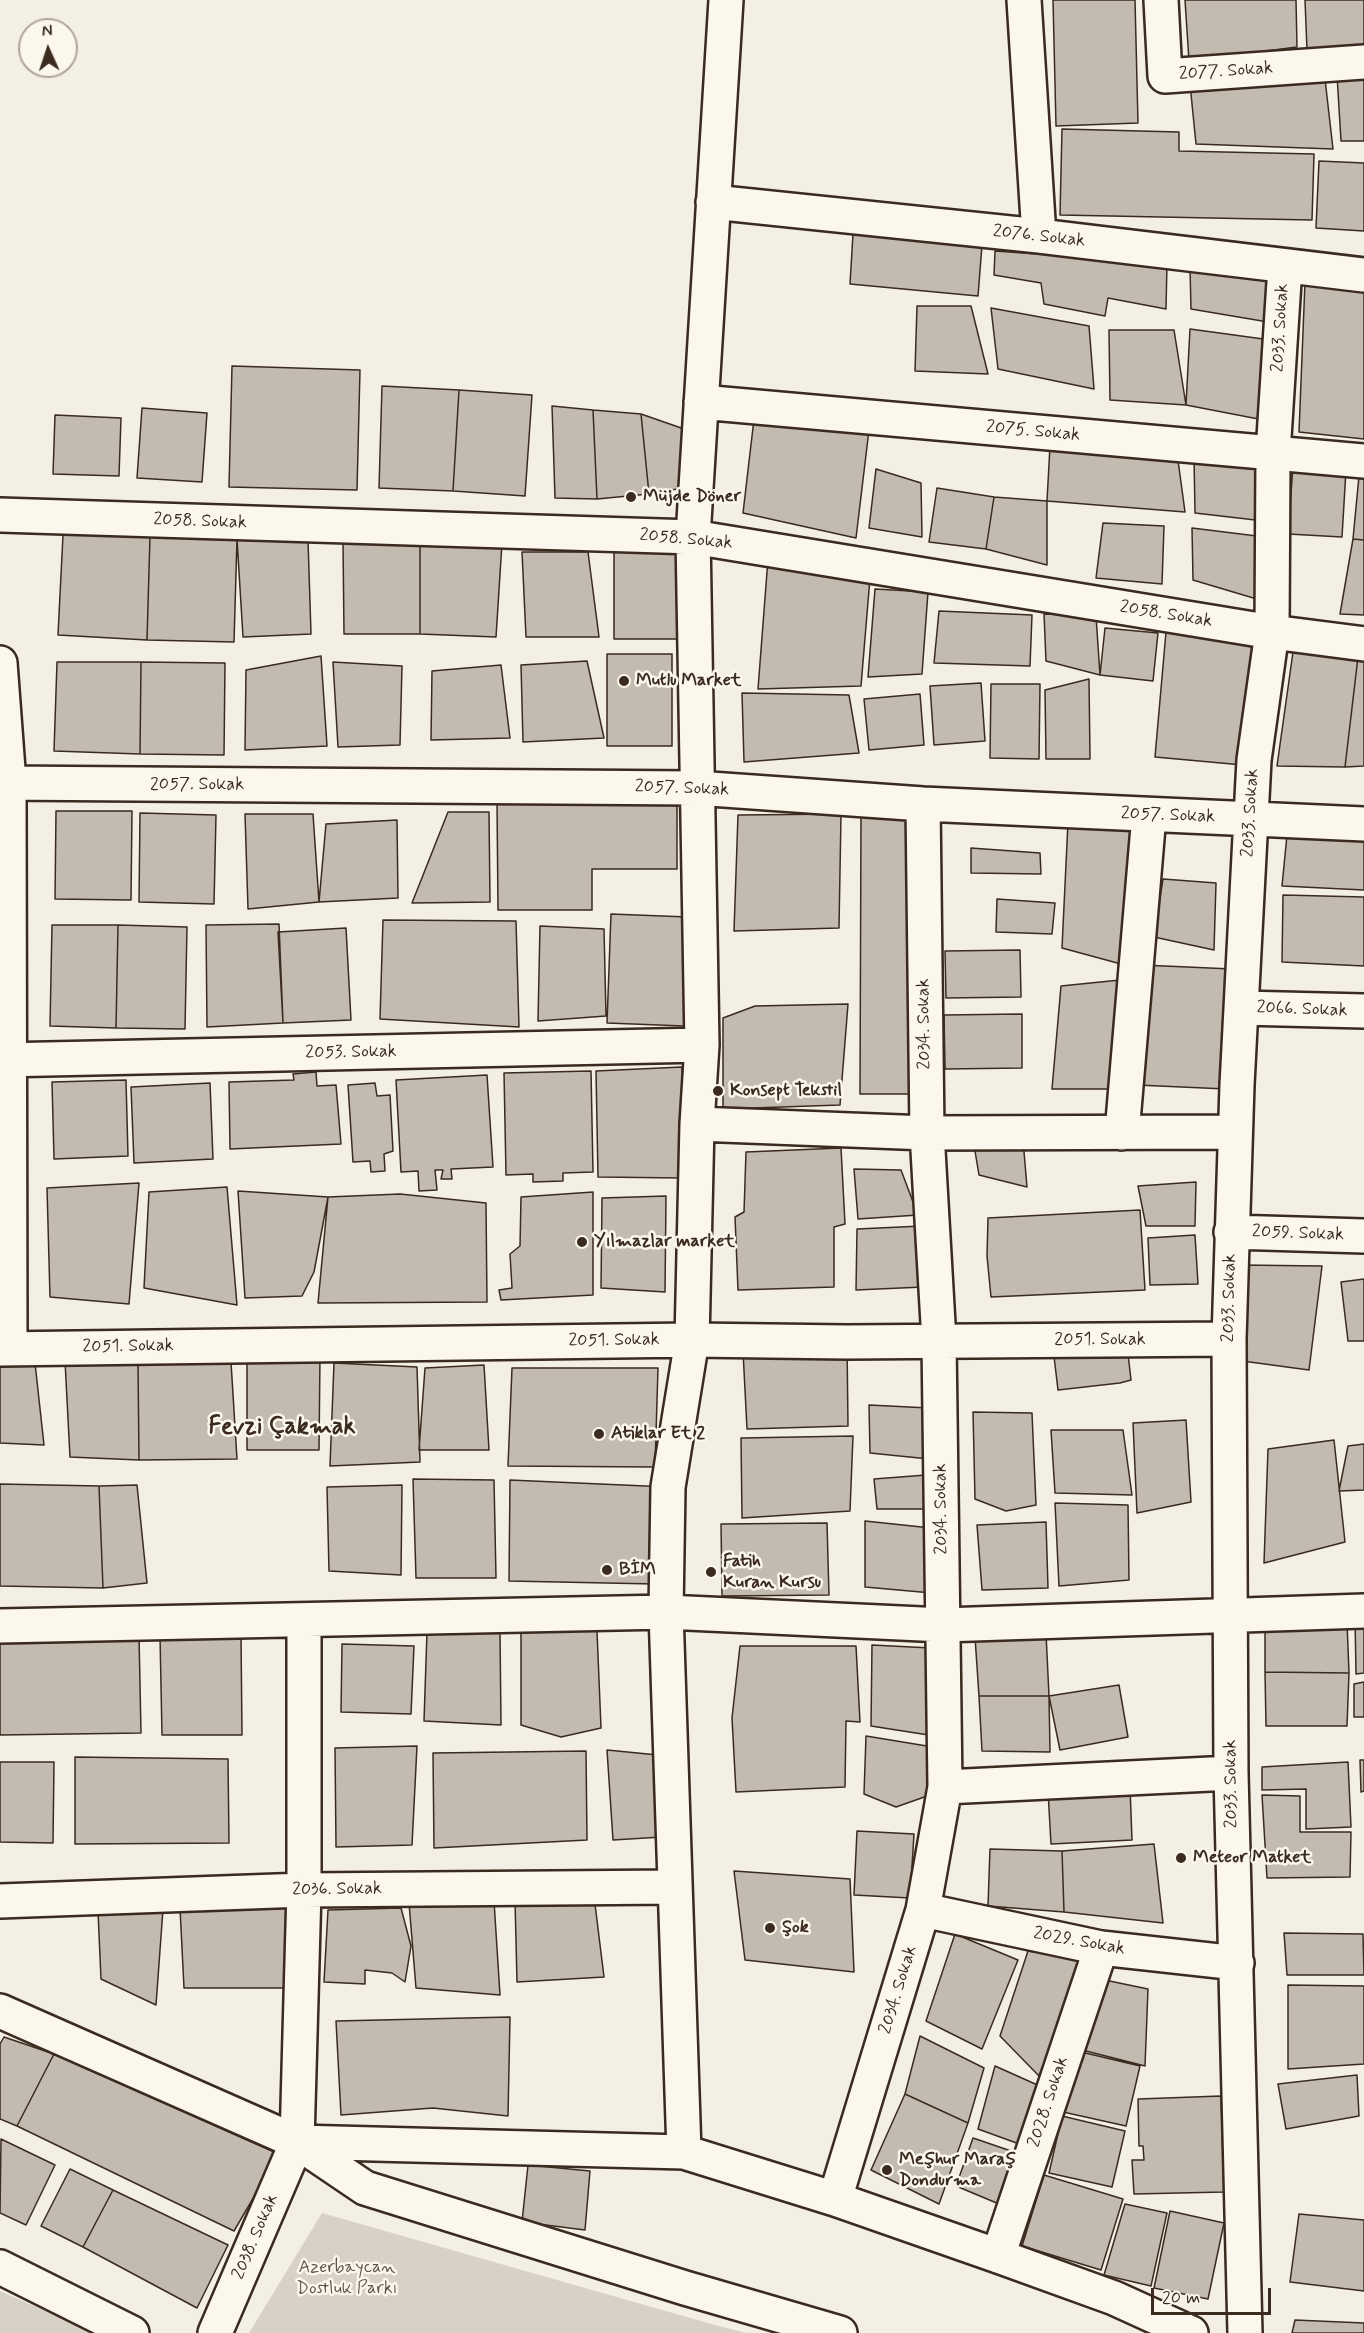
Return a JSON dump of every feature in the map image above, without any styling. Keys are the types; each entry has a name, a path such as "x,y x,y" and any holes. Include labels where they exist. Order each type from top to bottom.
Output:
{"street":[{"path":"684,2152 666,1612 668,1487 692,1340 697,1124 702,1045 693,537 726,0"},
{"path":"1024,0 1039,236"},
{"name":"2077. Sokak","path":"1161,0 1165,76 1364,62"},
{"name":"2076. Sokak","path":"713,202 1039,236 1364,275"},
{"name":"2033. Sokak","path":"1245,2333 1231,1773 1229,1339 1231,1232 1254,760 1272,632 1273,453 1285,266"},
{"name":"2075. Sokak","path":"701,402 1364,461"},
{"name":"2058. Sokak","path":"0,516 693,537 1272,632 1364,644"},
{"path":"0,663 5,783 5,1349"},
{"name":"2057. Sokak","path":"5,783 696,788 922,804 1364,824"},
{"name":"2034. Sokak","path":"835,2199 923,1910 945,1787 939,1341 927,1133 922,804"},
{"path":"1122,1133 1149,815"},
{"name":"2066. Sokak","path":"1241,1008 1364,1011"},
{"name":"2053. Sokak","path":"4,1060 702,1045"},
{"path":"697,1124 927,1133 1235,1132"},
{"name":"2059. Sokak","path":"1231,1232 1364,1236"},
{"name":"2051. Sokak","path":"5,1349 692,1340 1229,1339"},
{"path":"0,1626 666,1612 943,1625 1364,1611"},
{"path":"297,2142 304,1890 304,1620"},
{"path":"945,1787 1231,1773"},
{"name":"2036. Sokak","path":"0,1901 304,1890 675,1887"},
{"name":"2029. Sokak","path":"923,1910 1101,1948 1237,1963"},
{"name":"2028. Sokak","path":"998,2256 1101,1948"},
{"path":"0,2011 297,2142 366,2188 685,2288 840,2333"},
{"path":"297,2142 684,2152 835,2199 998,2256 1114,2298 1191,2333"},
{"name":"2038. Sokak","path":"215,2333 297,2142"},
{"path":"0,2267 132,2333"}],"green space":[{"name":"Azerbaycan Dostluk Parkı","path":"322,2213 715,2325 746,2333 249,2333"},
{"path":"0,2291 95,2333 0,2333"}],"building":[{"path":"1053,0 1135,0 1138,123 1056,126"},
{"path":"1185,0 1296,0 1297,47 1189,61"},
{"path":"1305,0 1364,0 1364,46 1307,50"},
{"path":"1364,73 1364,141 1341,141 1337,75"},
{"path":"1325,79 1333,149 1196,144 1190,84"},
{"path":"1062,129 1179,132 1179,151 1314,154 1312,220 1060,215"},
{"path":"1319,161 1364,163 1364,231 1316,228"},
{"path":"854,217 982,245 978,296 850,284"},
{"path":"995,251 1167,263 1166,309 1108,298 1105,316 1044,304 1041,283 994,275"},
{"path":"1190,268 1280,277 1274,323 1191,309"},
{"path":"1305,282 1364,289 1364,439 1299,432"},
{"path":"917,306 971,306 988,374 915,371"},
{"path":"991,308 1089,326 1094,389 998,369"},
{"path":"1190,329 1278,341 1274,422 1186,405"},
{"path":"1109,330 1174,330 1186,405 1110,400"},
{"path":"232,366 360,370 357,490 229,487"},
{"path":"382,386 459,390 453,491 379,488"},
{"path":"459,390 532,395 525,496 453,491"},
{"path":"552,406 593,410 597,499 555,498"},
{"path":"142,408 207,413 202,482 137,478"},
{"path":"593,410 641,414 649,494 597,499"},
{"path":"641,414 687,430 683,488 649,494"},
{"path":"55,415 121,418 119,476 53,474"},
{"path":"754,419 869,430 856,538 743,513"},
{"path":"1050,446 1177,453 1185,512 1047,501"},
{"path":"1194,456 1268,464 1264,521 1195,513"},
{"path":"1293,466 1346,470 1342,537 1288,534"},
{"path":"876,469 921,483 922,537 869,528"},
{"path":"1359,476 1364,477 1364,540 1353,539"},
{"path":"937,488 994,497 986,549 929,542"},
{"path":"994,497 1047,501 1047,565 986,549"},
{"path":"1103,523 1164,526 1162,584 1096,578"},
{"path":"1192,528 1265,537 1260,600 1193,580"},
{"path":"63,535 150,536 147,640 58,635"},
{"path":"150,536 237,539 234,642 147,640"},
{"path":"237,539 308,540 311,634 243,637"},
{"path":"1353,539 1364,540 1364,615 1340,614"},
{"path":"343,542 420,542 420,634 344,634"},
{"path":"420,542 502,543 496,637 420,634"},
{"path":"614,550 682,551 681,639 614,639"},
{"path":"522,552 588,552 599,637 526,637"},
{"path":"768,559 870,578 861,686 758,689"},
{"path":"875,589 928,592 922,674 868,677"},
{"path":"939,611 1032,615 1030,666 934,663"},
{"path":"1044,614 1096,616 1100,675 1046,661"},
{"path":"1105,628 1158,633 1153,681 1100,675"},
{"path":"1166,632 1254,640 1243,765 1155,757"},
{"path":"1293,652 1358,657 1345,767 1277,766"},
{"path":"607,654 672,654 672,746 607,746"},
{"path":"321,656 327,746 245,750 246,670"},
{"path":"1358,657 1364,658 1364,766 1345,767"},
{"path":"587,661 604,738 523,742 521,665"},
{"path":"57,662 141,662 140,754 54,751"},
{"path":"141,662 225,663 224,755 140,754"},
{"path":"333,662 402,666 400,745 338,747"},
{"path":"501,665 510,738 431,740 432,671"},
{"path":"1089,679 1090,759 1046,759 1045,690"},
{"path":"981,683 985,741 934,745 930,686"},
{"path":"991,684 1040,684 1039,759 990,758"},
{"path":"742,693 849,695 859,753 744,762"},
{"path":"920,694 924,745 869,750 864,699"},
{"path":"677,802 677,869 592,869 592,910 498,910 497,803"},
{"path":"56,811 132,811 131,900 55,899"},
{"path":"448,812 489,812 490,902 412,903"},
{"path":"140,813 216,815 214,904 139,902"},
{"path":"245,814 313,814 319,902 248,909"},
{"path":"841,814 839,928 734,931 738,815"},
{"path":"861,814 912,814 912,1094 860,1094"},
{"path":"397,820 398,898 319,902 326,824"},
{"path":"1068,822 1138,825 1121,964 1062,948"},
{"path":"1287,835 1364,836 1364,890 1282,886"},
{"path":"971,848 1040,853 1041,874 971,873"},
{"path":"1163,879 1216,883 1214,950 1154,937"},
{"path":"1283,895 1364,897 1364,966 1282,962"},
{"path":"997,899 1055,903 1052,934 996,932"},
{"path":"611,914 688,917 684,1026 607,1023"},
{"path":"383,920 516,921 519,1027 380,1019"},
{"path":"279,924 283,1023 207,1027 206,925"},
{"path":"52,925 118,925 116,1028 50,1026"},
{"path":"118,925 187,927 185,1029 116,1028"},
{"path":"540,926 604,929 606,1016 538,1021"},
{"path":"346,928 351,1020 283,1023 278,932"},
{"path":"1020,950 1021,997 946,998 945,951"},
{"path":"1142,965 1232,969 1226,1089 1137,1085"},
{"path":"1120,980 1116,1089 1052,1089 1061,986"},
{"path":"848,1004 840,1105 723,1109 723,1018 755,1006"},
{"path":"1022,1014 1022,1068 945,1069 944,1015"},
{"path":"682,1067 683,1178 598,1177 596,1071"},
{"path":"591,1071 593,1172 563,1173 563,1181 533,1182 533,1174 506,1175 504,1073"},
{"path":"316,1072 317,1086 336,1085 341,1144 230,1149 229,1082 294,1080 293,1074"},
{"path":"487,1075 493,1167 451,1169 452,1179 441,1179 443,1170 435,1170 437,1190 419,1191 418,1171 401,1172 396,1080"},
{"path":"126,1080 128,1156 54,1159 52,1082"},
{"path":"210,1083 213,1159 134,1163 131,1087"},
{"path":"375,1083 377,1096 390,1095 393,1151 384,1154 385,1171 371,1172 370,1161 353,1162 348,1085"},
{"path":"1023,1140 1027,1187 979,1175 974,1145"},
{"path":"841,1148 845,1224 834,1227 834,1287 738,1290 735,1217 744,1212 746,1152"},
{"path":"854,1169 901,1170 918,1215 858,1219"},
{"path":"1196,1182 1195,1226 1146,1226 1138,1186"},
{"path":"139,1183 129,1304 50,1297 47,1188"},
{"path":"227,1187 237,1305 144,1288 149,1192"},
{"path":"238,1191 328,1197 314,1272 302,1296 245,1298"},
{"path":"593,1192 593,1295 501,1300 499,1290 512,1288 510,1254 520,1246 521,1197"},
{"path":"400,1194 486,1203 487,1302 318,1303 328,1197"},
{"path":"666,1196 665,1292 601,1288 602,1198"},
{"path":"1140,1210 1145,1290 991,1297 987,1256 988,1218"},
{"path":"922,1226 923,1287 856,1290 857,1229"},
{"path":"1195,1235 1198,1284 1150,1285 1148,1238"},
{"path":"1240,1265 1322,1266 1309,1370 1235,1360"},
{"path":"1364,1279 1364,1341 1348,1341 1341,1282"},
{"path":"847,1342 848,1426 747,1429 743,1351"},
{"path":"1127,1345 1131,1380 1058,1390 1053,1348"},
{"path":"247,1356 320,1356 319,1450 247,1450"},
{"path":"65,1361 138,1363 139,1460 70,1457"},
{"path":"231,1362 237,1459 139,1460 138,1363"},
{"path":"0,1363 35,1363 44,1445 0,1443"},
{"path":"334,1363 417,1367 420,1462 330,1466"},
{"path":"484,1365 489,1450 419,1450 425,1368"},
{"path":"512,1368 658,1368 655,1467 508,1466"},
{"path":"869,1405 929,1408 929,1459 870,1453"},
{"path":"973,1412 1032,1413 1036,1505 1006,1511 975,1499"},
{"path":"1186,1420 1191,1502 1137,1513 1133,1423"},
{"path":"1051,1430 1123,1430 1132,1495 1055,1493"},
{"path":"853,1436 850,1511 742,1518 741,1438"},
{"path":"1334,1440 1345,1542 1264,1563 1268,1449"},
{"path":"1364,1444 1364,1490 1339,1491 1348,1446"},
{"path":"926,1475 930,1509 877,1509 874,1479"},
{"path":"413,1479 494,1480 496,1578 416,1578"},
{"path":"510,1480 668,1487 655,1584 509,1581"},
{"path":"0,1484 99,1486 103,1588 0,1586"},
{"path":"137,1485 147,1583 103,1588 99,1486"},
{"path":"402,1485 401,1575 329,1571 327,1487"},
{"path":"1055,1503 1128,1505 1129,1580 1059,1586"},
{"path":"865,1521 931,1528 932,1593 865,1587"},
{"path":"1046,1522 1048,1588 982,1590 977,1525"},
{"path":"827,1523 829,1595 722,1596 721,1524"},
{"path":"1355,1616 1364,1616 1364,1673 1356,1674"},
{"path":"1265,1619 1347,1622 1349,1673 1265,1672"},
{"path":"521,1631 597,1631 601,1728 561,1737 521,1725"},
{"path":"427,1632 500,1632 501,1725 424,1721"},
{"path":"1046,1633 1049,1696 979,1696 975,1637"},
{"path":"241,1635 242,1735 162,1735 160,1636"},
{"path":"139,1636 141,1733 0,1735 0,1638"},
{"path":"342,1644 414,1646 411,1714 341,1712"},
{"path":"872,1645 931,1648 935,1736 871,1726"},
{"path":"740,1646 856,1646 860,1722 846,1721 845,1787 736,1792 732,1718"},
{"path":"1265,1672 1349,1673 1347,1726 1266,1726"},
{"path":"1364,1682 1364,1717 1354,1717 1354,1684"},
{"path":"1119,1685 1128,1737 1060,1750 1049,1696"},
{"path":"979,1696 1049,1696 1050,1752 982,1751"},
{"path":"866,1736 933,1747 930,1795 896,1807 864,1794"},
{"path":"417,1746 412,1845 336,1847 335,1748"},
{"path":"607,1750 658,1755 662,1837 613,1840"},
{"path":"586,1751 587,1840 434,1848 433,1753"},
{"path":"75,1757 228,1759 229,1843 75,1844"},
{"path":"1360,1760 1364,1760 1364,1791 1361,1792"},
{"path":"0,1762 54,1762 53,1843 0,1842"},
{"path":"1348,1762 1351,1827 1306,1829 1306,1789 1262,1790 1262,1767"},
{"path":"1130,1787 1132,1840 1051,1844 1048,1791"},
{"path":"1262,1795 1300,1796 1300,1832 1351,1832 1350,1877 1267,1878"},
{"path":"857,1831 914,1834 910,1898 854,1895"},
{"path":"1154,1844 1163,1923 1064,1912 1062,1851"},
{"path":"990,1849 1062,1851 1064,1912 988,1906"},
{"path":"734,1871 850,1879 854,1972 745,1960"},
{"path":"594,1896 604,1977 517,1982 515,1900"},
{"path":"494,1901 500,1995 416,1988 409,1903"},
{"path":"289,1903 288,1988 184,1988 180,1908"},
{"path":"401,1908 411,1946 405,1982 392,1973 365,1970 365,1984 324,1982 328,1910"},
{"path":"163,1909 156,2005 101,1979 98,1911"},
{"path":"1284,1933 1363,1934 1364,1975 1287,1975"},
{"path":"955,1934 1018,1960 982,2049 926,2021"},
{"path":"1028,1951 1085,1959 1039,2076 1000,2036"},
{"path":"1100,1979 1148,1989 1145,2066 1082,2050"},
{"path":"1288,1985 1364,1986 1364,2064 1288,2069"},
{"path":"510,2017 508,2116 433,2108 341,2115 336,2021"},
{"path":"920,2036 984,2068 968,2123 905,2094"},
{"path":"4,2037 54,2054 17,2126 0,2119 0,2044"},
{"path":"1077,2051 1140,2066 1126,2126 1063,2112"},
{"path":"54,2054 279,2154 234,2231 17,2126"},
{"path":"995,2066 1042,2087 1022,2145 978,2129"},
{"path":"1357,2075 1359,2116 1286,2129 1278,2084"},
{"path":"905,2094 968,2123 939,2204 871,2170"},
{"path":"1221,2096 1224,2192 1134,2194 1132,2160 1144,2160 1143,2146 1139,2146 1138,2099"},
{"path":"1062,2116 1125,2131 1112,2187 1049,2173"},
{"path":"973,2138 1014,2152 999,2204 956,2186"},
{"path":"1,2139 55,2165 26,2225 0,2213"},
{"path":"528,2165 590,2171 585,2230 522,2222"},
{"path":"70,2169 113,2190 83,2247 41,2226"},
{"path":"1044,2175 1123,2199 1101,2270 1022,2246"},
{"path":"113,2190 228,2245 197,2308 83,2247"},
{"path":"1125,2204 1167,2213 1151,2286 1104,2275"},
{"path":"1170,2211 1224,2223 1208,2299 1154,2288"},
{"path":"1299,2214 1364,2220 1364,2291 1290,2282"},
{"path":"1295,2320 1364,2323 1364,2333 1292,2333"}],"place":[{"name":"Müjde Döner","path":"631,497"},
{"name":"Mutlu Market","path":"624,681"},
{"name":"Konsept Tekstil","path":"718,1091"},
{"name":"Yılmazlar market","path":"582,1242"},
{"name":"Atiklar Et 2","path":"599,1434"},
{"name":"BİM","path":"607,1570"},
{"name":"Fatih Kuran Kursu","path":"711,1572"},
{"name":"Meteor Matket","path":"1181,1858"},
{"name":"Şok","path":"770,1928"},
{"name":"Meşhur Maraş Dondurma","path":"887,2170"}],"district":[{"name":"Fevzi Çakmak","path":"282,1428"}]}
